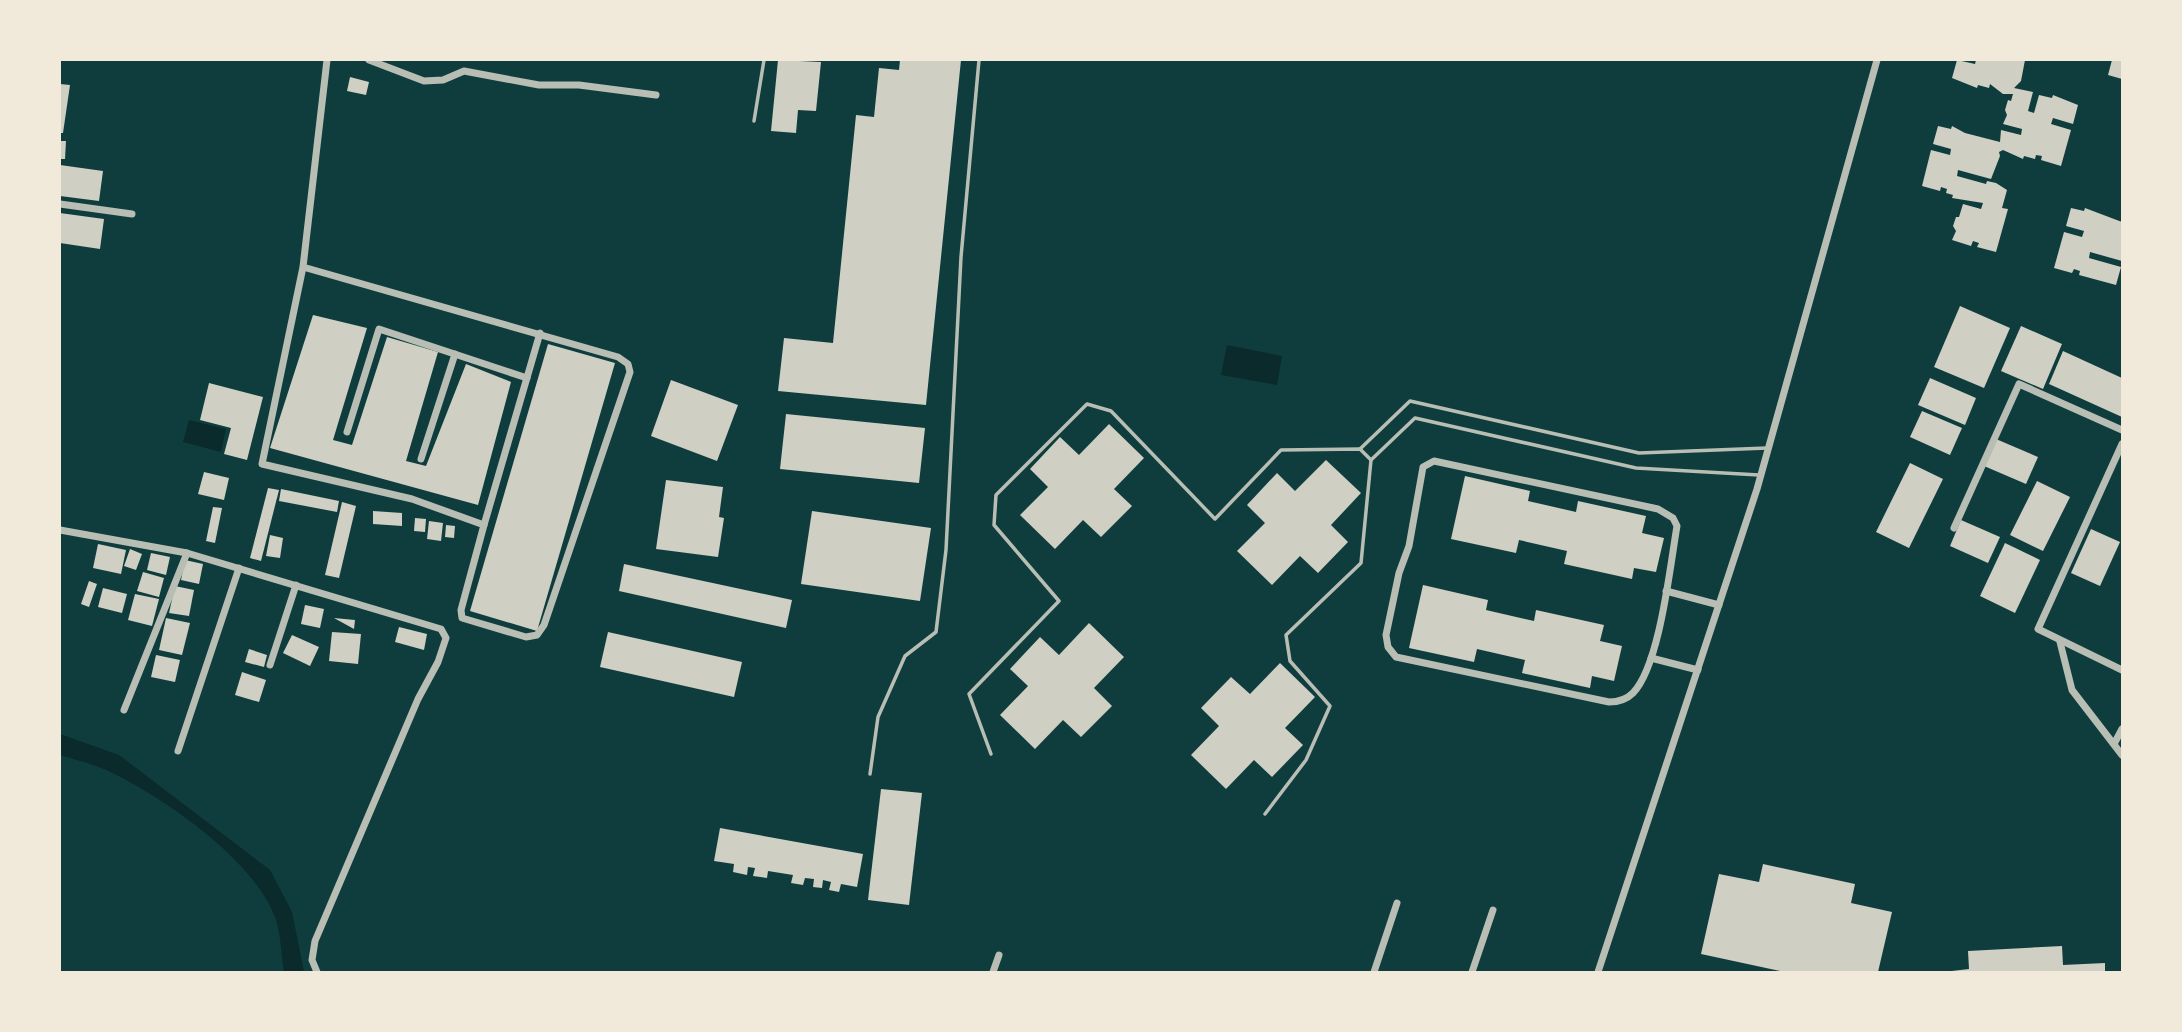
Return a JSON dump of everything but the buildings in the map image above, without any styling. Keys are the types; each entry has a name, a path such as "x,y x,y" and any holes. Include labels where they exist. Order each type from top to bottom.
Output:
{"street":[{"path":"327,60 303,267 262,464 412,499 484,525"},
{"path":"369,60 424,81 443,80 464,71 539,85 579,85 656,95"},
{"path":"1598,972 1769,448 1877,60"},
{"path":"60,204 132,214"},
{"path":"303,267 540,333 618,356 628,363 630,372 544,625 537,635 526,637 462,618 461,610 540,333"},
{"path":"347,432 379,329 527,378"},
{"path":"421,459 455,354"},
{"path":"1954,528 2020,384 2123,430"},
{"path":"2123,444 2038,629 2060,642 2123,670"},
{"path":"1434,461 1665,512 1677,526 1651,658 1633,694 1619,702 1609,702 1396,657 1388,647 1386,635 1399,573 1409,546 1423,467 1434,461"},
{"path":"60,530 187,553 441,629 446,638 315,941 312,960 317,972"},
{"path":"124,710 187,553"},
{"path":"178,751 239,568"},
{"path":"270,665 296,585"},
{"path":"1666,590 1719,605"},
{"path":"2060,642 2072,690 2123,755"},
{"path":"1651,658 1698,670"},
{"path":"2114,744 2123,729"},
{"path":"1374,972 1397,903"},
{"path":"1472,972 1493,910"},
{"path":"993,972 999,955"}],"lane":[{"path":"754,121 764,60"},
{"path":"870,774 878,717 905,656 936,632 946,551 961,257 979,60"},
{"path":"992,754 969,694 1059,601 994,525 996,495 1087,404 1111,411 1215,519 1281,450 1360,449 1410,401 1639,453 1769,448"},
{"path":"1265,814 1306,761 1329,706 1290,661 1286,635 1361,563 1371,460 1415,418 1636,468 1760,475"},
{"path":"1360,449 1371,460"}],"water":[{"path":"1227,345 1282,356 1277,385 1221,375"},
{"path":"189,420 226,429 221,452 183,442"},
{"path":"60,734 119,755 270,870 292,912 304,972 284,972 279,933 272,910 243,868 200,828 151,794 100,768 60,755"}]}
